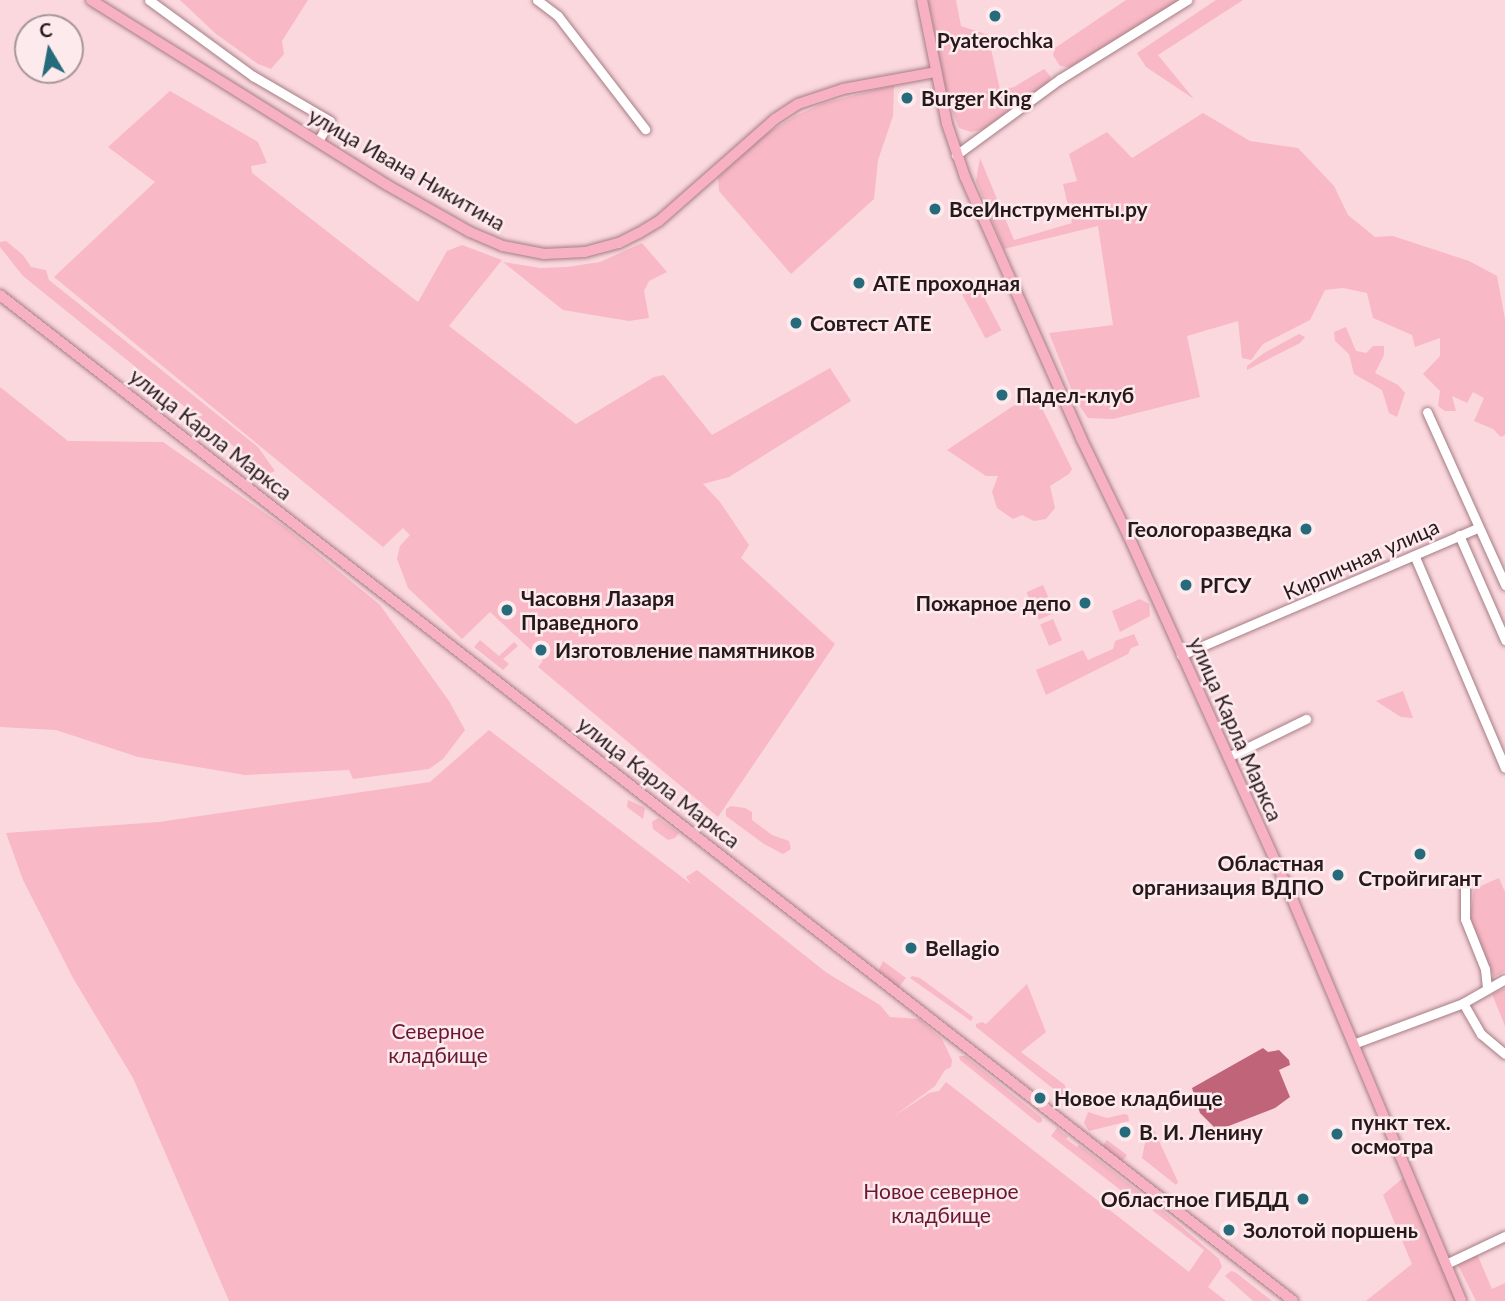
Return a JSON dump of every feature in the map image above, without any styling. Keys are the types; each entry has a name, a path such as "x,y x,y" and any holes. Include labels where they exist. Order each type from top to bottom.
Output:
{"main road":[{"name":"улица Ивана Никитина","path":"91,0 470,232 513,249 563,255 619,243 659,220 754,137 798,104 843,89 936,72"},
{"name":"улица Карла Маркса","path":"922,0 951,140 965,177 1228,757 1461,1301"},
{"name":"улица Карла Маркса","path":"0,295 1293,1301"}],"street":[{"path":"149,0 253,76 330,121 318,141"},
{"path":"537,0 558,16 645,129"},
{"path":"957,155 1060,79 1187,0"},
{"path":"1427,412 1505,585"},
{"name":"Кирпичная улица","path":"1181,655 1415,557 1477,528"},
{"path":"1459,535 1505,640"},
{"path":"1415,557 1505,768"},
{"path":"1228,757 1306,719"},
{"path":"1465,887 1465,919 1485,969 1487,988"},
{"path":"1353,1044 1463,1003 1505,979"},
{"path":"1463,1003 1481,1034 1505,1055"},
{"path":"1446,1264 1505,1236"}],"green space":[{"path":"180,0 308,0 282,41 284,54 271,69 258,64 216,34"},
{"path":"928,0 956,0 961,26 988,35 1000,90 1014,87 1044,69 1051,77 1048,83 985,129 971,132 959,128 948,101"},
{"path":"1126,0 1180,0 1074,68 1060,66 1053,55 1055,48"},
{"path":"1216,0 1243,0 1158,55 1194,99 1146,67 1137,53"},
{"path":"894,85 893,116 878,160 874,199 791,274 719,191 718,177 766,134 795,116 824,103"},
{"path":"170,91 258,142 267,163 251,166 252,173 418,302 447,251 462,245 502,260 449,326 576,424 654,377 664,375 712,435 830,368 851,401 729,477 703,484 720,502 749,545 741,558 835,644 718,817 538,667 543,661 490,612 462,639 408,588 397,559 400,546 410,535 403,528 383,547 54,277 155,182 108,147"},
{"path":"1203,113 1250,141 1298,148 1334,186 1348,215 1375,237 1393,236 1469,261 1497,276 1505,319 1505,435 1501,437 1493,429 1474,421 1484,398 1473,392 1467,403 1452,396 1456,411 1445,411 1438,406 1440,391 1423,374 1440,356 1440,338 1415,347 1412,335 1373,318 1367,293 1343,288 1325,290 1310,320 1263,344 1251,360 1242,358 1238,321 1187,336 1200,397 1113,419 1088,418 1076,401 1049,333 1113,325 1098,226 1004,249 976,181 980,158 1014,240 1072,223 1063,184 1077,181 1069,154 1107,132 1132,158"},
{"path":"6,241 23,255 31,267 46,270 49,280 258,447 275,471 268,474 23,276 0,247 0,242"},
{"path":"642,243 667,272 649,281 644,291 649,318 629,321 563,310 503,262 540,268 567,267 600,262"},
{"path":"978,286 1001,330 986,339 962,294"},
{"path":"1346,327 1356,351 1366,353 1373,346 1384,346 1384,355 1375,373 1398,385 1405,393 1397,417 1389,413 1382,390 1354,374 1349,354 1335,341 1334,332"},
{"path":"1299,334 1305,337 1300,343 1247,370 1247,366 1264,353"},
{"path":"0,387 68,441 163,442 285,527 380,605 449,701 465,730 443,759 429,769 353,779 349,770 245,775 138,757 56,730 0,727"},
{"path":"1034,397 1072,469 1069,474 1050,486 1055,508 1046,519 1034,521 1022,515 1013,519 997,508 992,492 998,476 986,476 947,450 1025,398"},
{"path":"1043,585 1055,612 1039,620 1027,592"},
{"path":"1140,599 1149,604 1150,616 1120,632 1112,611"},
{"path":"1053,619 1062,640 1049,646 1040,624"},
{"path":"1134,634 1139,645 1131,648 1128,654 1046,695 1036,670 1083,650 1088,660 1113,649 1115,641"},
{"path":"480,640 499,656 514,642 518,646 503,659 509,664 503,670 474,647"},
{"path":"1403,691 1413,718 1401,717 1376,701"},
{"name":"Северное кладбище","path":"489,730 691,884 686,877 697,870 827,973 880,1005 890,1017 919,1019 942,1039 952,1060 951,1067 945,1070 935,1086 893,1117 929,1093 939,1091 946,1082 1189,1272 1204,1250 1135,1197 1132,1199 1051,1136 1057,1128 1068,1137 1066,1139 1077,1147 1079,1145 1167,1214 1219,1259 1222,1267 1208,1287 1226,1301 229,1301 133,1078 73,978 23,880 6,833 159,822 430,782"},
{"path":"628,800 645,808 643,819 627,807"},
{"path":"731,806 752,812 752,820 772,835 789,841 791,849 783,854 764,844 726,816 726,809"},
{"path":"658,818 679,833 675,838 668,840 653,829 652,822"},
{"path":"1499,878 1505,892 1505,971 1494,977 1470,920 1474,889"},
{"path":"883,961 906,978 898,988 878,972"},
{"path":"910,978 920,978 973,1017 971,1021"},
{"path":"1027,984 1046,1032 1021,1052 1065,1085 1067,1095 1061,1095 976,1027 976,1024 982,1022 986,1024"},
{"path":"1505,988 1505,1026 1492,994"},
{"path":"959,1056 965,1056 1042,1118 1042,1122 1038,1123 960,1060"},
{"path":"1088,1112 1107,1118 1124,1114 1128,1115 1129,1121 1089,1131 1084,1123"},
{"path":"1154,1130 1178,1182 1176,1185 1142,1158 1146,1138 1149,1132"},
{"path":"1107,1140 1127,1155 1122,1161 1102,1146"},
{"path":"1403,1178 1460,1301 1366,1301 1412,1264 1383,1195"},
{"path":"1477,1254 1492,1289 1505,1283 1505,1301 1476,1301 1457,1263"},
{"path":"1231,1271 1272,1301 1253,1301 1225,1276"}],"shaded area":[{"path":"1263,1048 1268,1052 1279,1050 1289,1060 1290,1065 1279,1070 1290,1097 1275,1108 1216,1129 1200,1113 1192,1088"}],"place":[{"name":"Pyaterochka","path":"995,16"},
{"name":"Burger King","path":"907,98"},
{"name":"ВсеИнструменты.ру","path":"935,209"},
{"name":"АТЕ проходная","path":"859,283"},
{"name":"Совтест АТЕ","path":"796,323"},
{"name":"Падел-клуб","path":"1002,395"},
{"name":"Геологоразведка","path":"1306,529"},
{"name":"РГСУ","path":"1186,585"},
{"name":"Пожарное депо","path":"1085,603"},
{"name":"Часовня Лазаря Праведного","path":"507,610"},
{"name":"Изготовление памятников","path":"541,650"},
{"name":"Стройгигант","path":"1420,854"},
{"name":"Областная организация ВДПО","path":"1338,875"},
{"name":"Bellagio","path":"911,948"},
{"name":"Новое кладбище","path":"1040,1098"},
{"name":"В. И. Ленину","path":"1125,1132"},
{"name":"пункт тех. осмотра","path":"1337,1134"},
{"name":"Областное ГИБДД","path":"1303,1199"},
{"name":"Золотой поршень","path":"1229,1230"}],"park label":[{"name":"Новое северное кладбище","path":"941,1203"}]}
